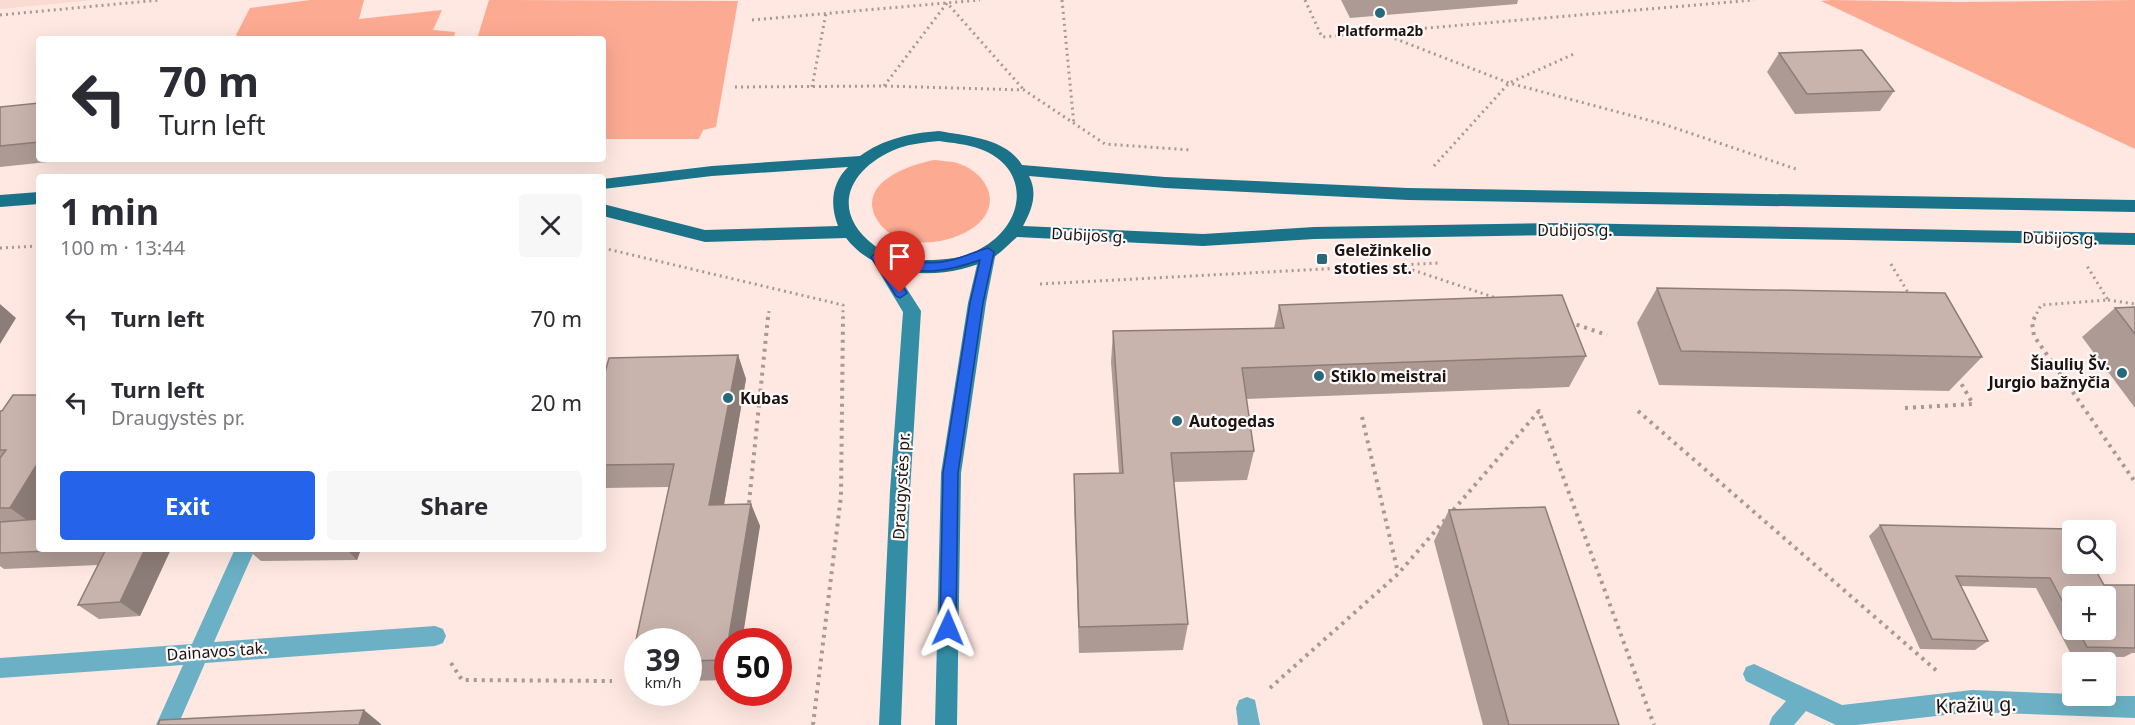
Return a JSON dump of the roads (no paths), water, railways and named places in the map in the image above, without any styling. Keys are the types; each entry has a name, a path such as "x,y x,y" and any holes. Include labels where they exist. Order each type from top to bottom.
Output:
{"main road":[{"path":"939,136 959,137 995,148 1009,158 1019,170 1026,185 1028,200 1023,216 1014,231 988,252 952,265 913,267 878,257 860,246 847,232 841,218 840,202 843,187 852,173 864,161 898,142 939,136"},
{"path":"606,184 712,171 864,161"},
{"name":"Dubijos g.","path":"1019,170 1196,186 1306,188 1408,194 2135,206"},
{"path":"0,201 36,198"},
{"path":"606,211 705,236 847,232"},
{"name":"Dubijos g.","path":"1014,231 1203,240 1314,233 1562,229 2135,239"},
{"path":"946,725 951,473 977,303 988,252"},
{"name":"Draugystės pr.","path":"878,257 912,311 900,491 890,725"}],"street":[{"path":"167,725 244,552"},
{"name":"Dainavos tak.","path":"0,668 435,636"},
{"name":"Kražių g.","path":"1754,674 1841,716 1972,701 2135,707"},
{"path":"1780,725 1803,698"}],"place":[{"name":"Platforma2b","path":"1380,13"},
{"name":"Geležinkelio stoties st.","path":"1322,259"},
{"name":"Šiaulių Šv. Jurgio bažnyčia","path":"2122,373"},
{"name":"Stiklo meistrai","path":"1319,376"},
{"name":"Kubas","path":"728,398"},
{"name":"Autogedas","path":"1177,421"}]}
